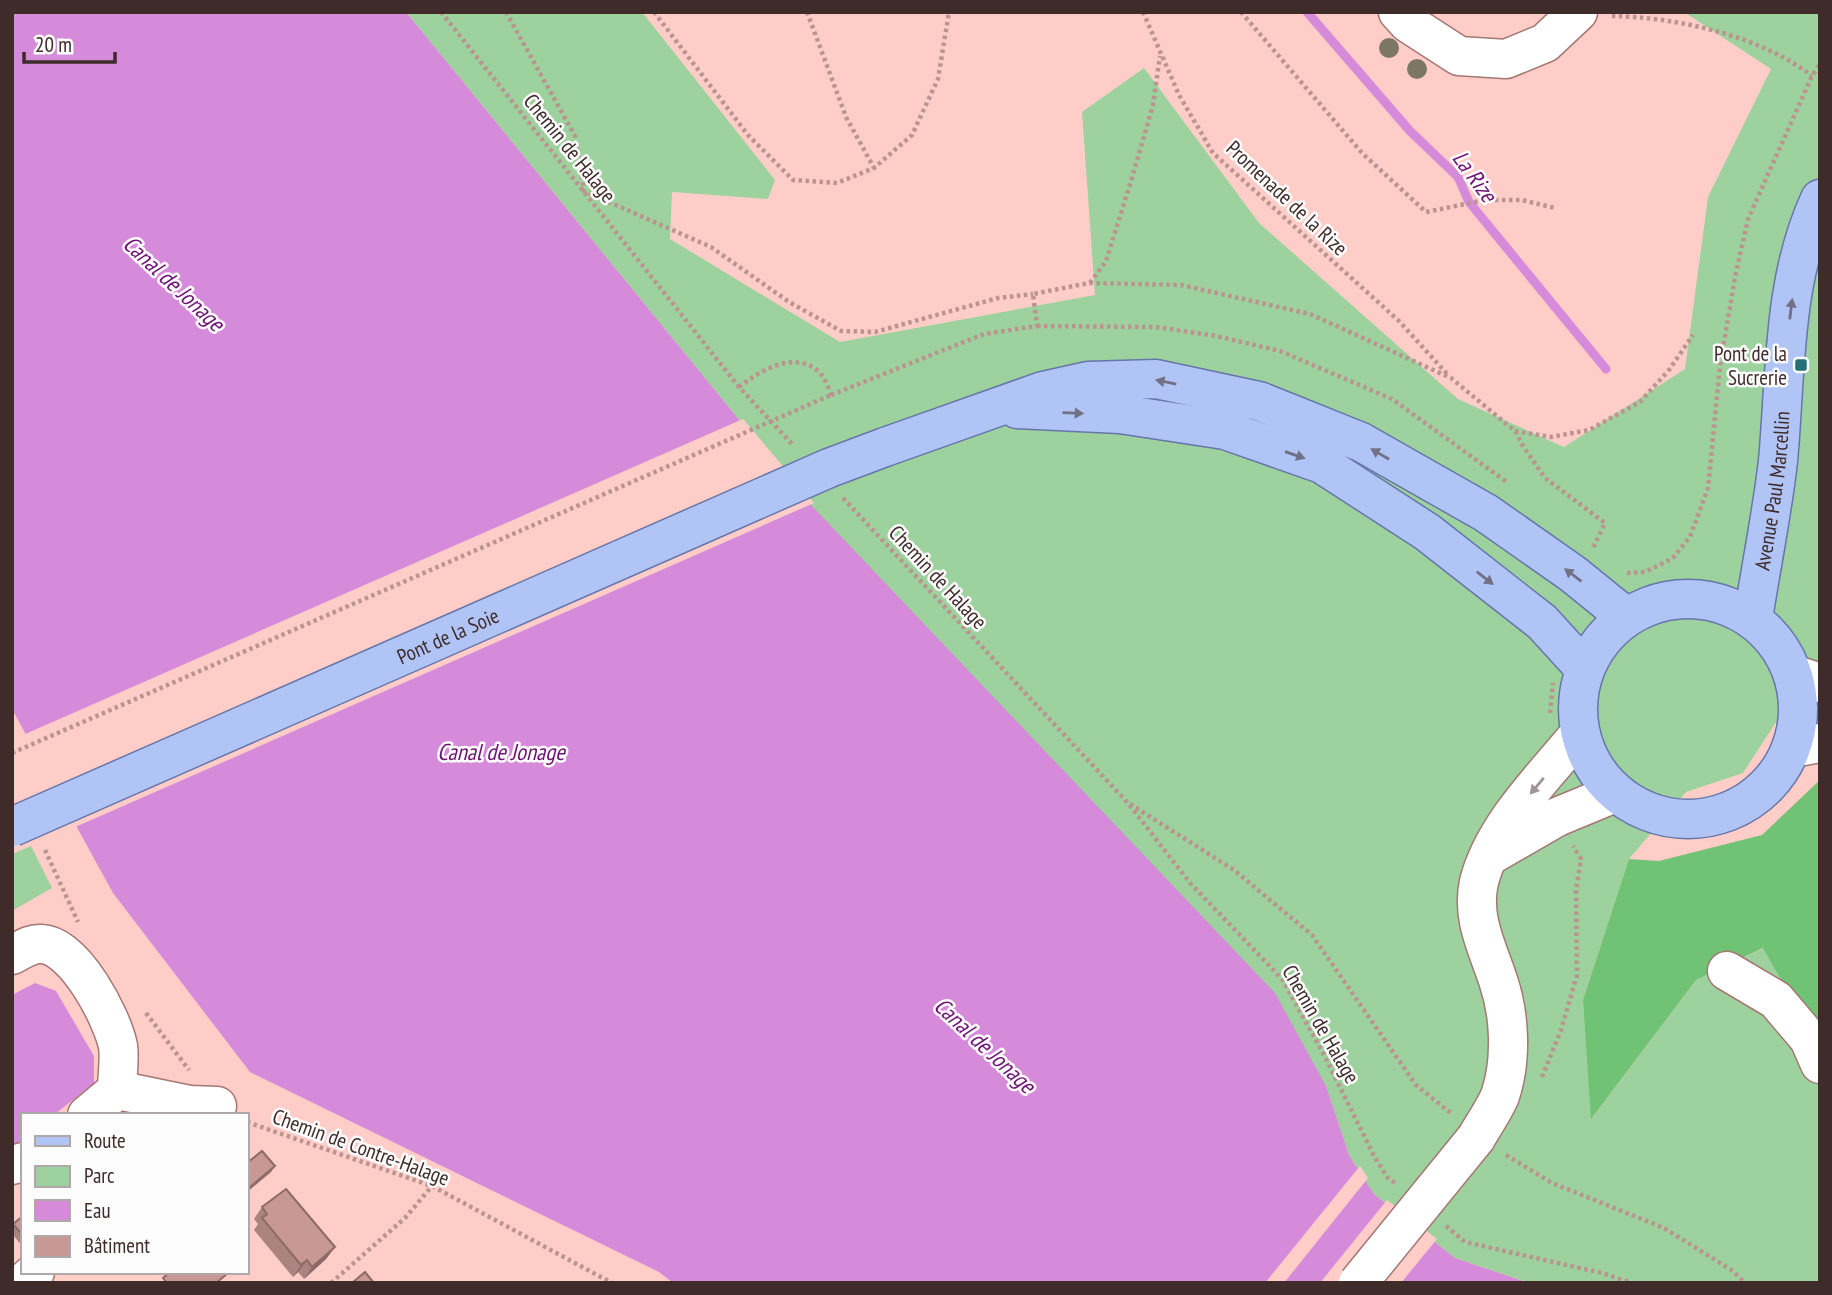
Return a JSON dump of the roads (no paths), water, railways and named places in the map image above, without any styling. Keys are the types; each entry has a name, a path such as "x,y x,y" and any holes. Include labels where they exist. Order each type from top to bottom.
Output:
{"main road":[{"name":"Avenue Paul Marcellin","path":"1753,619 1774,498 1782,375 1793,291 1809,223 1820,199"},
{"name":"Pont de la Soie","path":"12,827 829,468 1043,391 1088,381 1156,380 1259,401 1361,442 1486,513 1573,574 1626,617"},
{"path":"1005,406 1024,411 1120,414 1224,430 1322,464 1427,532 1542,622 1585,668"},
{"path":"1677,598 1697,598 1736,609 1753,619 1806,679 1798,711 1798,723 1806,746 1770,784 1736,810 1716,817 1673,819 1643,810 1615,793 1593,765 1580,733 1578,700 1585,668 1609,631 1626,617 1656,603 1677,598"}],"street":[{"path":"1398,12 1408,23 1459,55 1506,59 1545,43 1578,12"},
{"path":"1359,1283 1476,1138 1500,1096 1506,1060 1507,1025 1499,982 1476,914 1479,882 1489,856 1511,817 1580,733"},
{"path":"1489,856 1557,817 1615,793"},
{"path":"12,955 31,945 46,944 64,954 84,976 111,1023 118,1048 117,1090 90,1113"},
{"path":"1727,971 1776,1000 1809,1039 1820,1064"},
{"path":"117,1090 227,1113"}],"water":[{"name":"Canal de Jonage","path":"12,12 406,12 794,487 1275,993 1326,1086 1349,1155 1374,1194 1455,1258 1529,1283 673,1283 659,1272 250,1072 113,893 12,709"},
{"path":"35,983 56,991 94,1056 94,1083 56,1113 21,1113 21,1141 12,1148 12,995"}],"waterway":[{"name":"La Rize","path":"1307,12 1410,131 1458,177 1469,202 1606,369"}],"place":[{"name":"Pont de la Sucrerie","path":"1801,365"}]}
